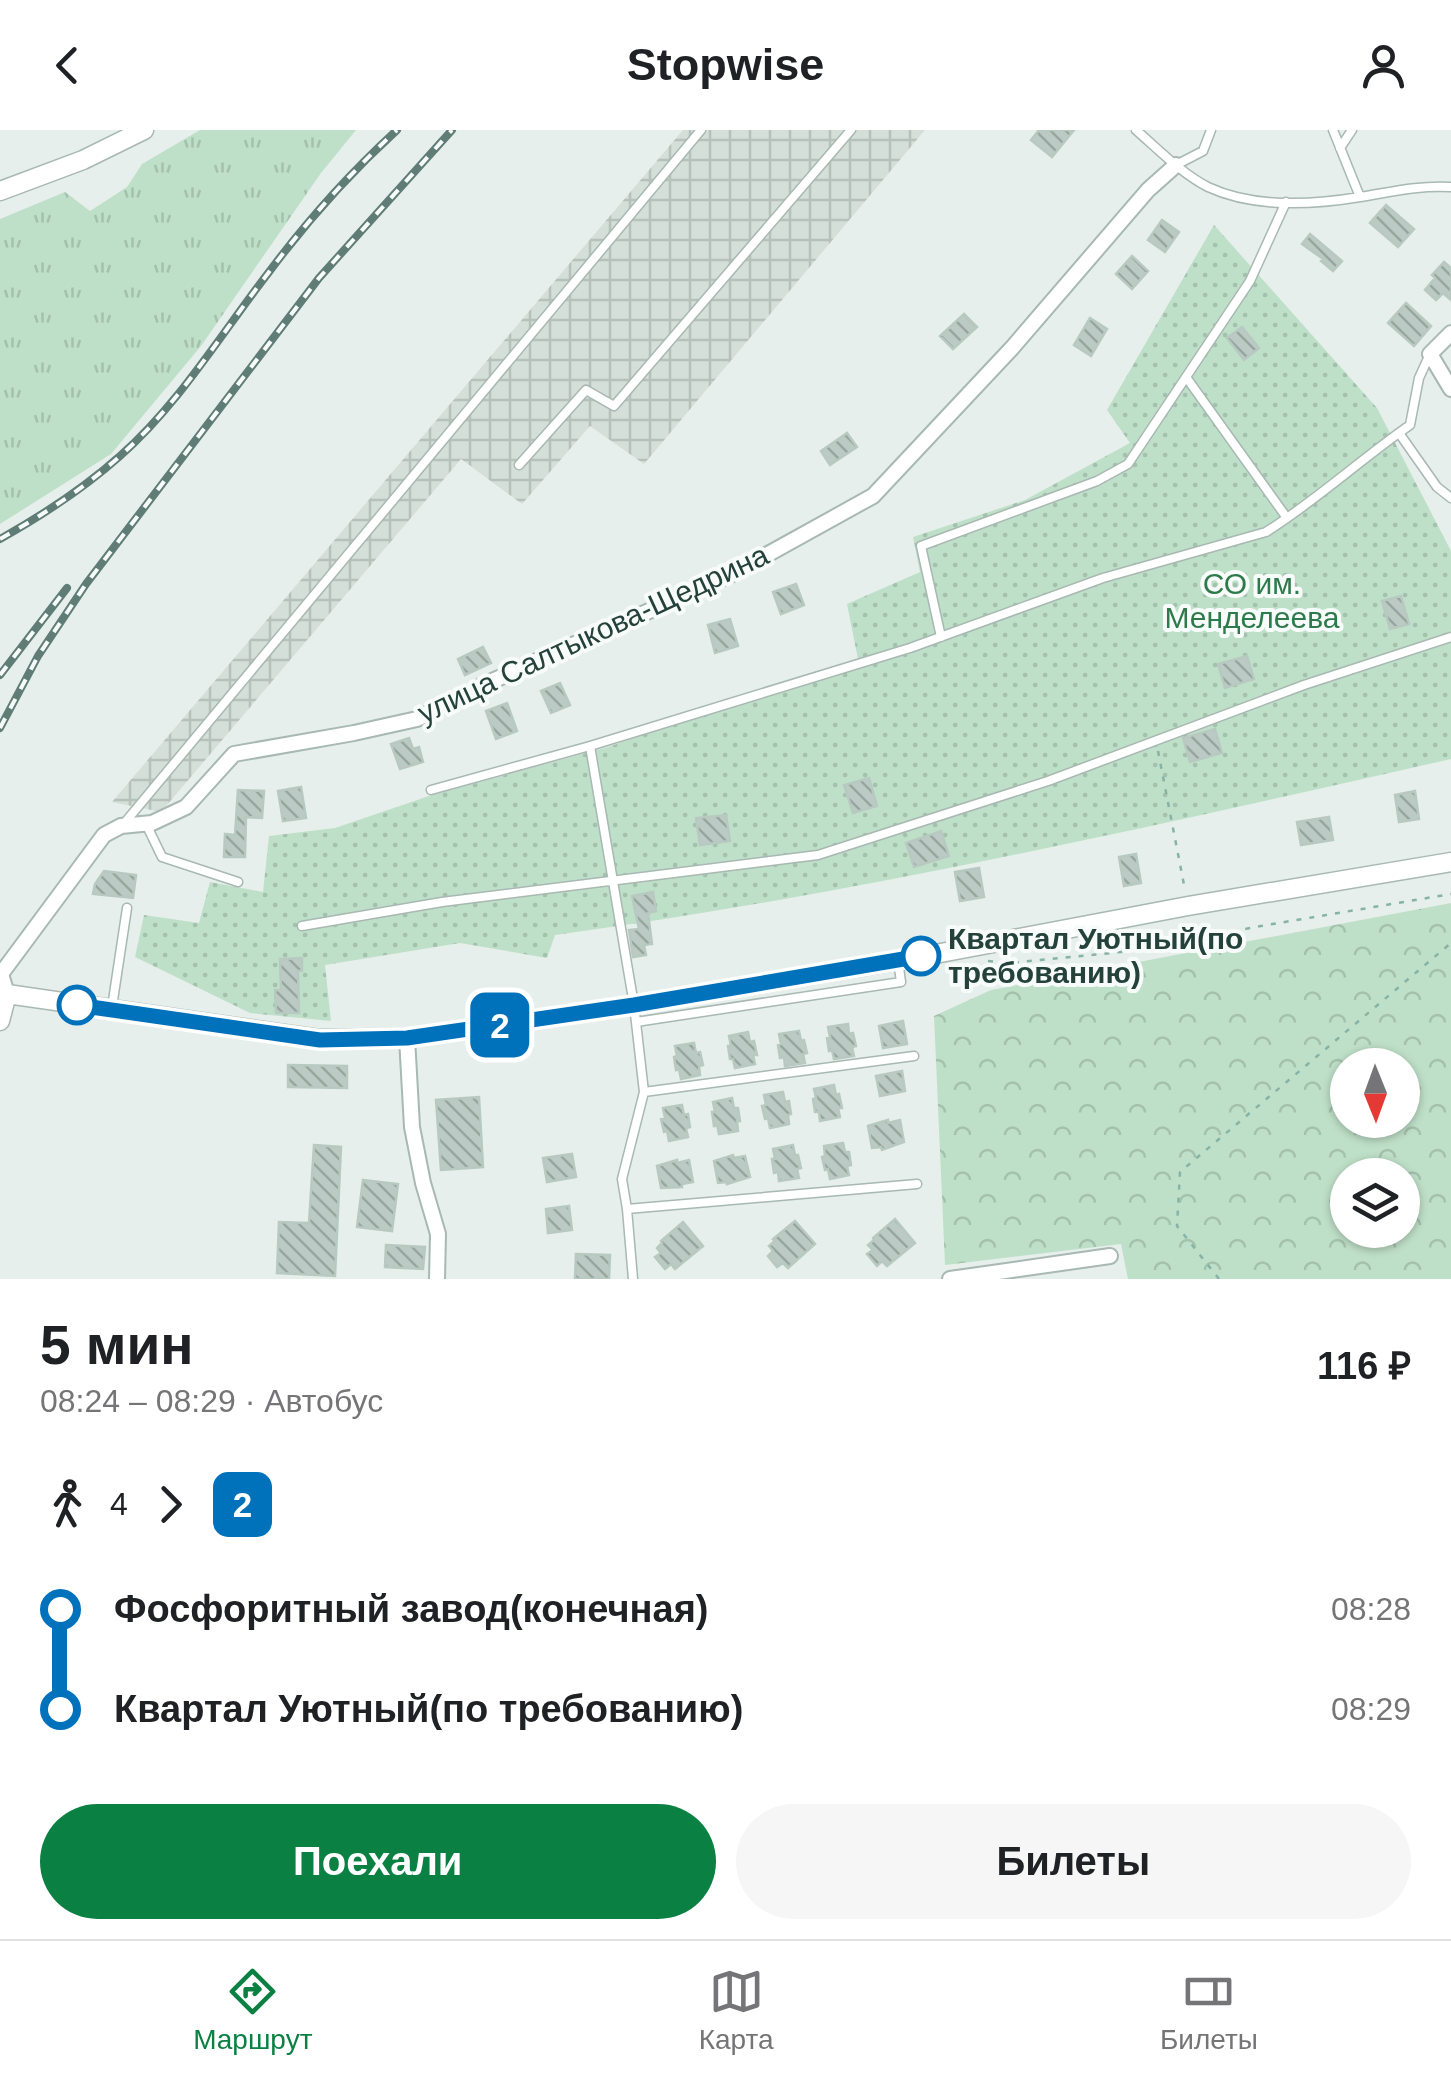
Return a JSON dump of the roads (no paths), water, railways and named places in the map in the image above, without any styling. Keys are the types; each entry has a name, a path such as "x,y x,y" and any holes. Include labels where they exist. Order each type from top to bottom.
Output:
{"street":[{"path":"0,191 83,160 144,130"},
{"name":"улица Салтыкова-Щедрина","path":"121,826 152,823 186,807 234,754 417,719 481,686 732,574 873,496 1012,348 1148,190 1176,165"},
{"path":"1451,333 1430,354 1451,389"},
{"path":"0,1020 7,994 1,974 104,834 121,826"},
{"path":"7,994 320,1040 407,1038 634,1014 758,984 1451,862"},
{"path":"407,1038 412,1127 422,1183 438,1234 436,1279"},
{"path":"950,1279 1110,1256"}],"lane":[{"path":"121,826 701,130"},
{"path":"519,464 586,390 614,406 851,130"},
{"path":"1136,130 1207,186 1238,198 1319,202 1406,188 1451,186"},
{"path":"1176,165 1203,151 1211,130"},
{"path":"1334,130 1360,197"},
{"path":"1340,148 1352,130"},
{"path":"941,637 921,546 1098,481 1128,464 1250,281 1286,202"},
{"path":"431,790 590,746 941,637 1103,578 1266,532 1410,425 1418,378 1430,354"},
{"path":"1186,377 1287,518"},
{"path":"1400,433 1437,488 1451,498"},
{"path":"302,926 442,902 818,854 1048,781 1304,685 1451,637"},
{"path":"590,746 644,1092 622,1179 632,1279"},
{"path":"146,824 162,857 238,882"},
{"path":"112,1010 126,908"},
{"path":"634,1014 762,1004 901,982 898,960"},
{"path":"758,984 762,1004"},
{"path":"644,1092 914,1056"},
{"path":"627,1208 917,1184"}],"railway":[{"path":"0,539 77,490 141,436 180,391 298,234 397,130"},
{"path":"0,728 38,656 86,584 319,278 452,130"},
{"path":"0,675 67,588"}],"place":[{"name":"Квартал Уютный(по требованию)","path":"921,956"}],"park label":[{"name":"СО им. Менделеева","path":"1252,601"}]}
